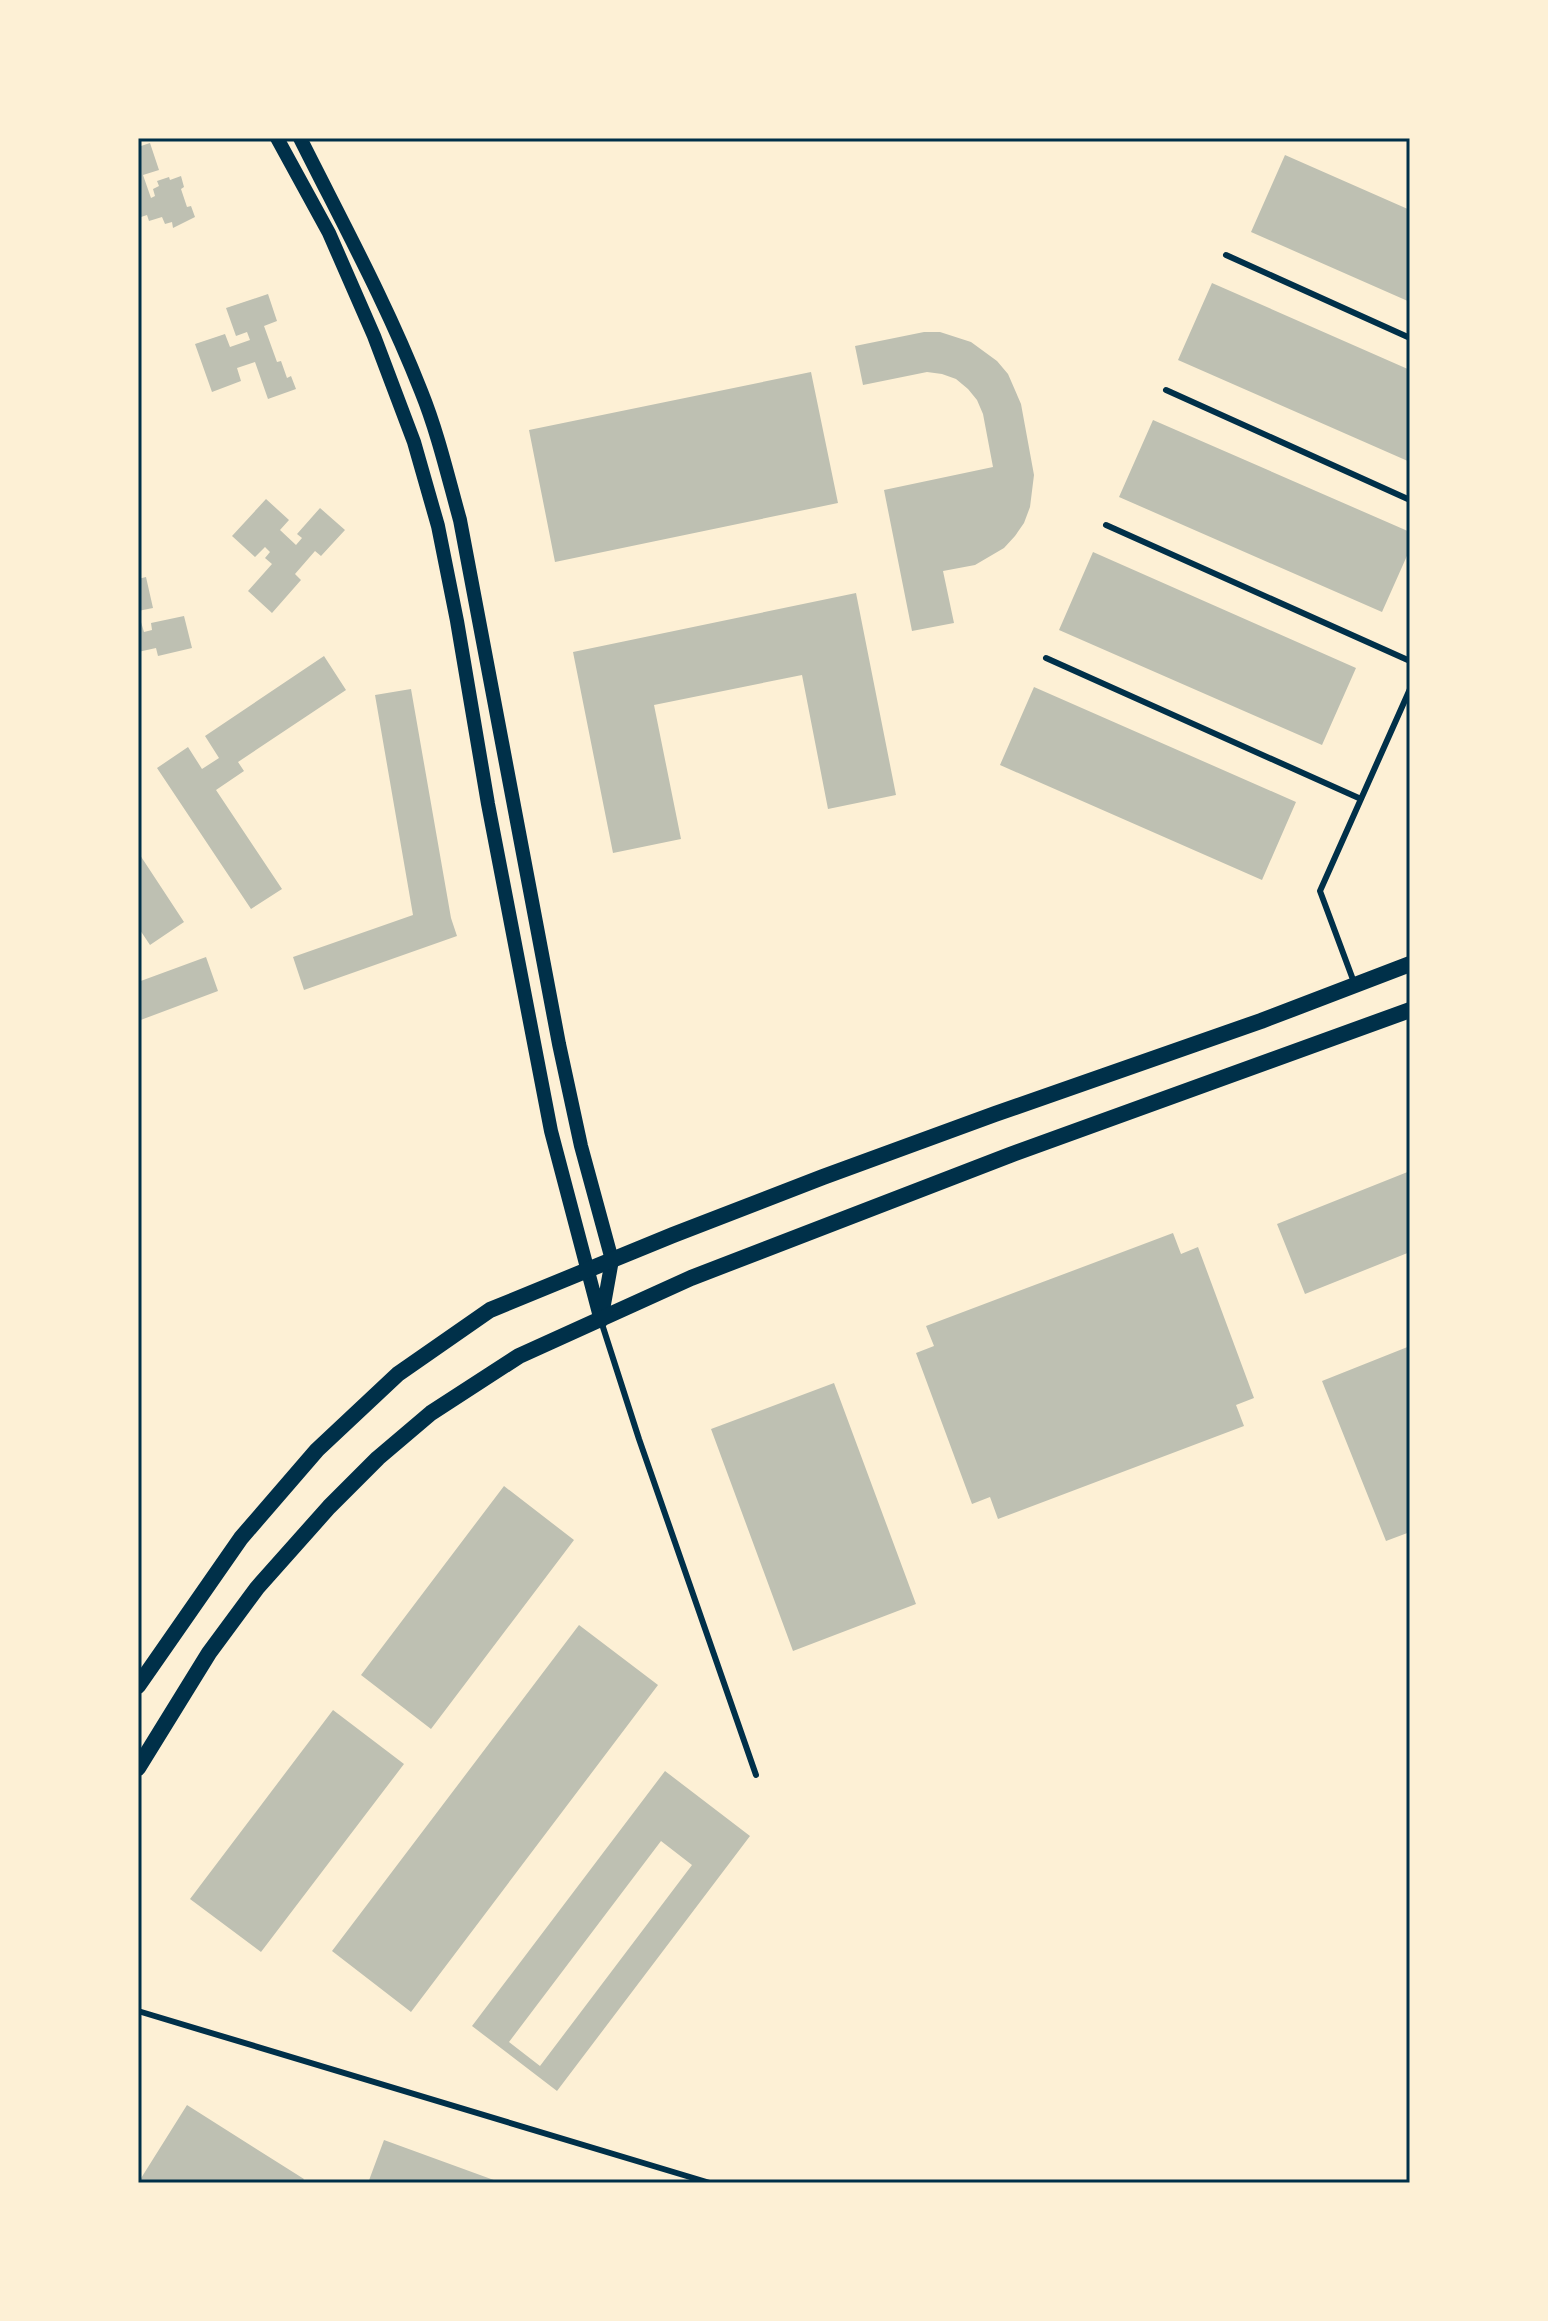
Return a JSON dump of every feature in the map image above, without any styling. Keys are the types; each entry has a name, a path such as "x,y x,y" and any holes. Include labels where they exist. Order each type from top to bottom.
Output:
{"main road":[{"path":"138,1686 241,1538 317,1450 398,1374 490,1310 837,1172 1261,1021 1410,964"},
{"path":"138,1768 209,1653 257,1588 329,1507 378,1458 431,1413 519,1356 691,1278 996,1161 1410,1010"}],"street":[{"path":"277,138 329,233 374,336 414,442 438,526 551,1131 601,1321"},
{"path":"300,138 392,322 440,444 460,520 559,1044 581,1146 612,1260 601,1321"}],"lane":[{"path":"1226,255 1410,338"},
{"path":"1166,390 1410,500"},
{"path":"1106,525 1410,661"},
{"path":"1046,658 1361,799"},
{"path":"1355,985 1320,891 1410,689"},
{"path":"601,1321 756,1775"},
{"path":"138,2011 710,2183"}],"building":[{"path":"150,143 159,170 143,175 151,198 155,196 153,189 159,186 157,181 181,176 184,187 181,189 187,207 191,206 195,217 173,228 172,222 165,224 162,217 149,221 147,215 138,218 138,147"},
{"path":"1285,155 1410,210 1410,302 1251,232"},
{"path":"1212,283 1410,370 1410,462 1178,360"},
{"path":"268,294 277,321 264,326 277,362 281,361 287,378 291,376 296,389 268,399 255,362 237,368 241,381 212,392 195,344 225,334 230,347 250,340 247,332 236,336 226,308"},
{"path":"924,332 940,332 971,342 997,361 1008,374 1021,404 1034,475 1030,507 1024,523 1004,548 975,565 943,571 954,623 912,631 884,490 993,467 983,414 977,400 956,379 927,372 863,385 855,346"},
{"path":"811,372 838,503 555,562 529,430"},
{"path":"1153,420 1410,532 1410,549 1382,612 1119,497"},
{"path":"266,499 289,520 280,530 296,545 302,538 297,534 320,508 345,530 321,556 315,551 295,574 301,580 272,613 248,591 272,564 265,558 270,552 265,547 255,557 232,536"},
{"path":"1093,552 1356,668 1322,745 1059,630"},
{"path":"146,577 153,608 138,611 138,579"},
{"path":"856,593 896,795 828,809 802,675 654,705 681,839 613,853 573,652"},
{"path":"138,612 144,632 152,630 151,623 184,616 192,648 158,656 156,648 138,652"},
{"path":"324,656 346,690 238,762 244,771 216,790 282,889 251,909 157,768 188,747 202,769 219,758 205,736"},
{"path":"1034,687 1296,802 1262,880 1000,765"},
{"path":"411,689 451,918 457,936 304,990 293,957 413,915 375,695"},
{"path":"138,852 184,922 150,945 138,927"},
{"path":"206,957 218,991 138,1021 138,982"},
{"path":"1410,1171 1410,1252 1305,1294 1277,1224"},
{"path":"1173,1233 1181,1254 1198,1247 1254,1398 1236,1405 1244,1426 998,1519 990,1497 972,1504 916,1353 934,1346 926,1326"},
{"path":"1410,1346 1410,1532 1386,1541 1322,1381"},
{"path":"834,1383 916,1604 793,1651 711,1429"},
{"path":"504,1486 574,1540 431,1729 361,1675"},
{"path":"579,1625 658,1685 411,2012 332,1951"},
{"path":"333,1710 404,1764 261,1952 190,1899"},
{"path":"665,1771 750,1836 557,2091 472,2026","holes":["661,1841 692,1865 540,2066 509,2042"]},
{"path":"187,2105 304,2179 301,2183 138,2183"},
{"path":"384,2140 502,2183 368,2183"}]}
